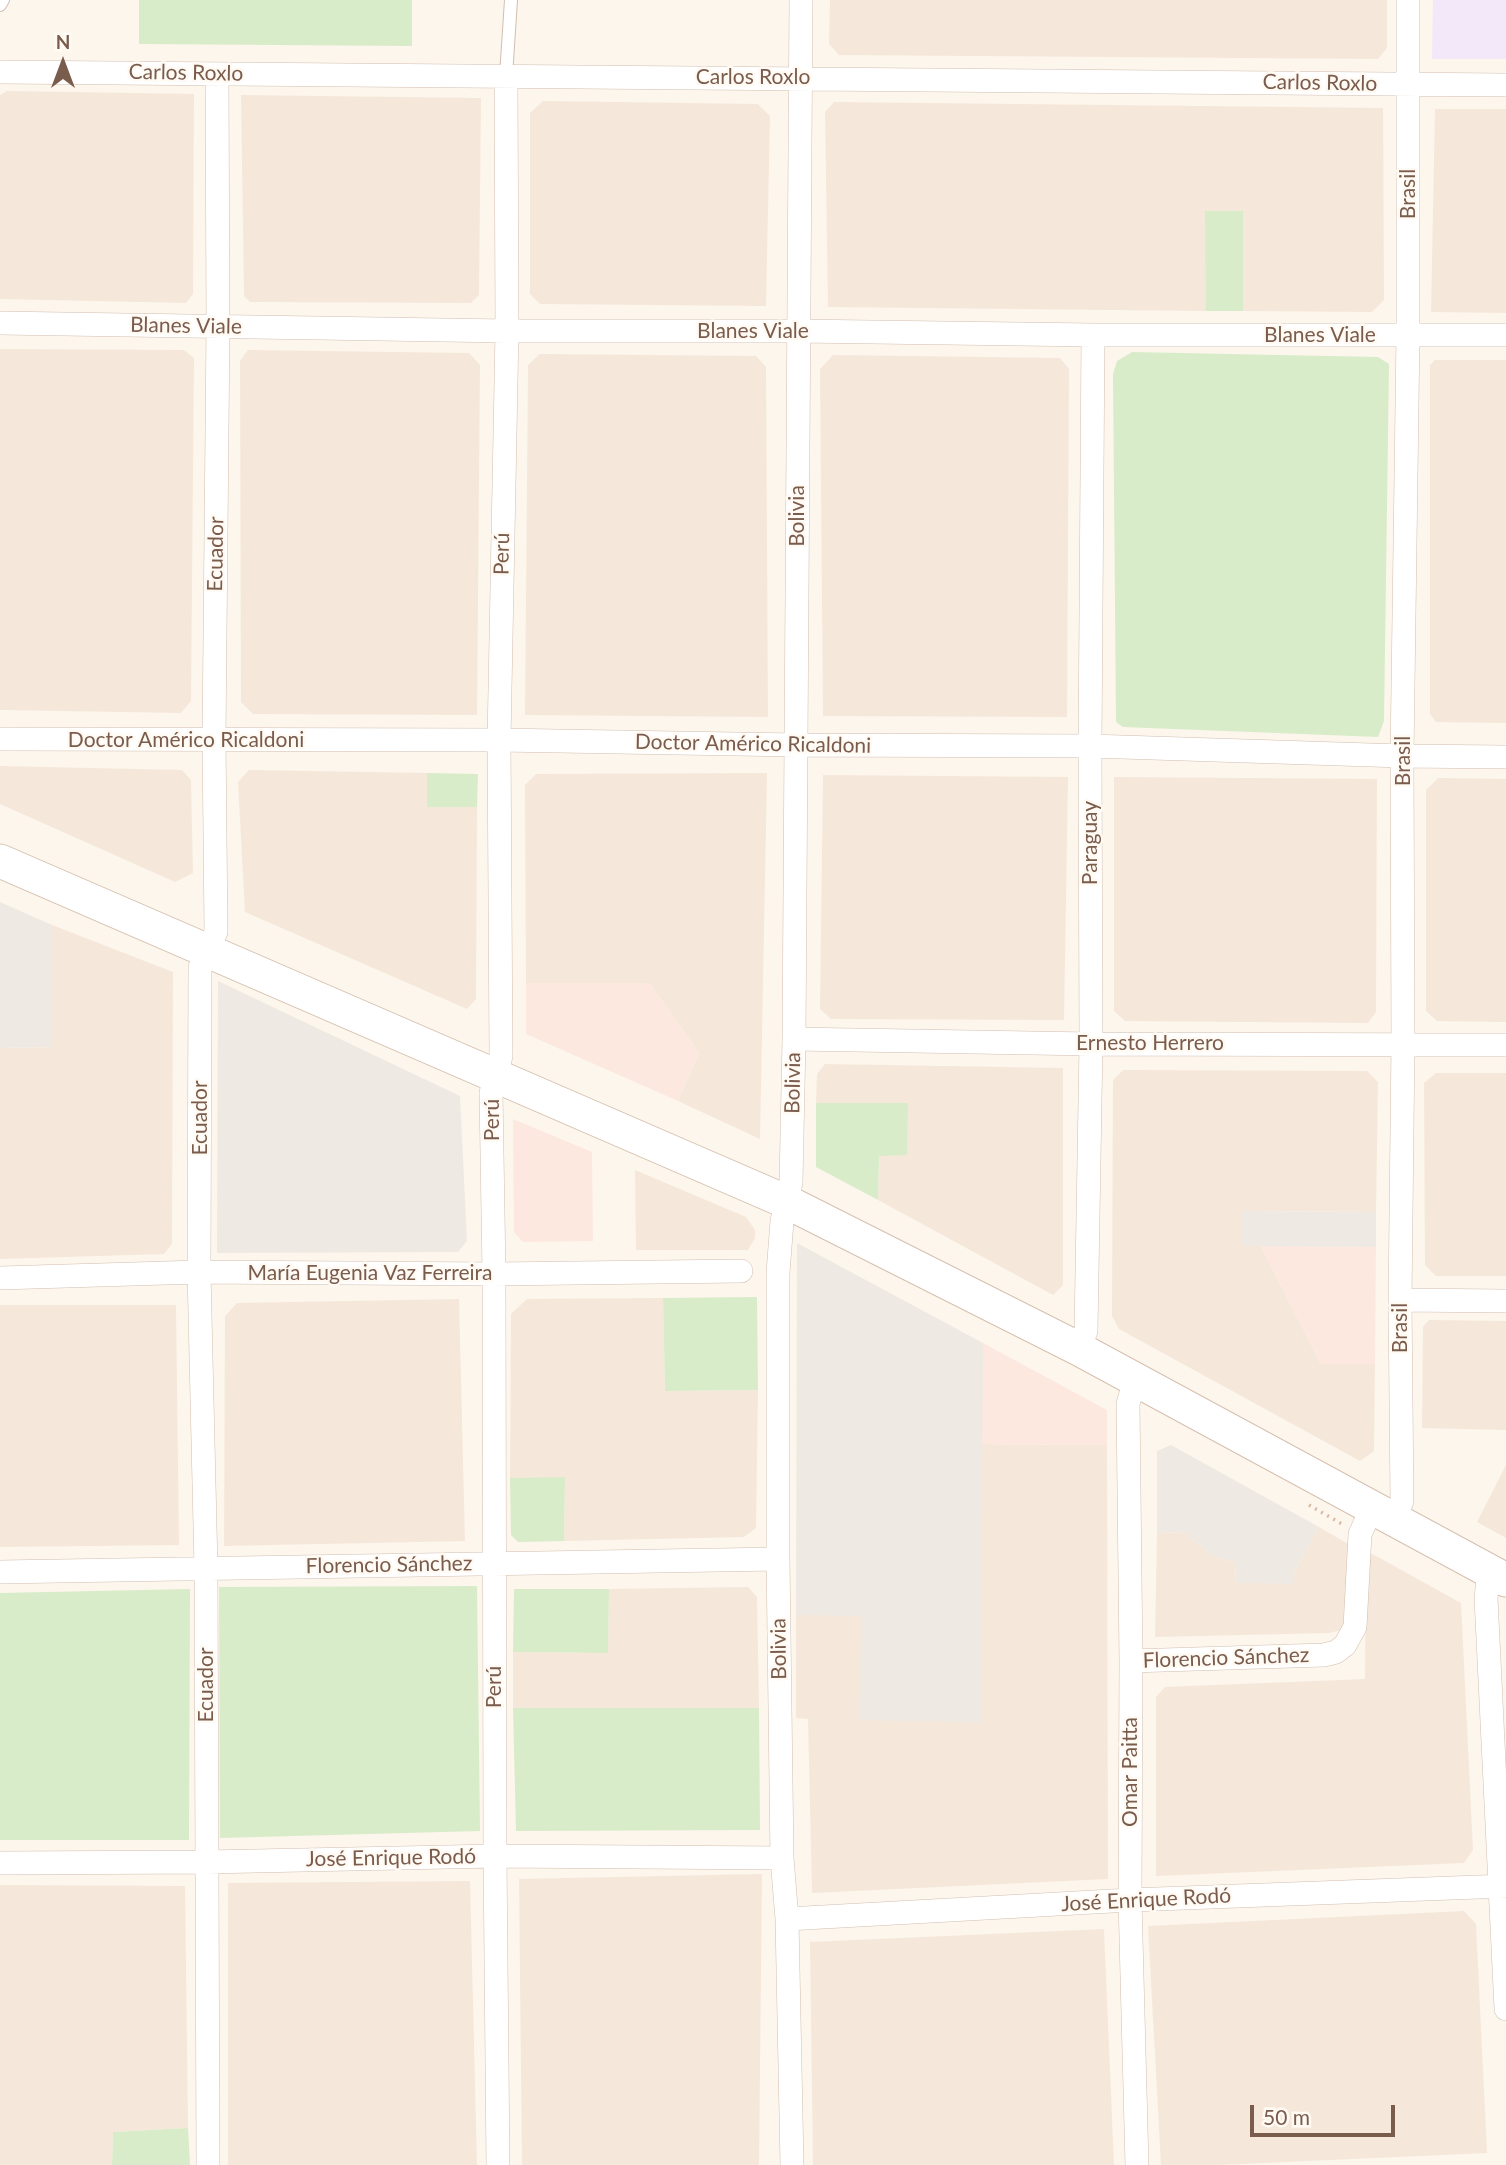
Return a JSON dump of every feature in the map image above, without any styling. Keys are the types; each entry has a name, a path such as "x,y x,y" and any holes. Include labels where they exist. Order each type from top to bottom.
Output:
{"street":[{"name":"Bolivia","path":"792,2165 787,1919 782,1858 778,1273 782,1221 791,1183 794,1039 801,0"},
{"name":"Brasil","path":"1383,1514 1402,1501 1402,756 1408,335 1408,0"},
{"name":"Carlos Roxlo","path":"0,72 1506,85"},
{"name":"Ecuador","path":"208,2165 206,1568 199,1272 200,967 215,932 217,74"},
{"name":"Perú","path":"498,2165 491,1093 500,1056 499,740 507,331 506,76"},
{"name":"Blanes Viale","path":"0,323 507,331 1506,335"},
{"name":"Paraguay","path":"1079,1349 1086,1331 1091,1044 1093,335"},
{"name":"Doctor Américo Ricaldoni","path":"0,739 499,740 1090,746 1506,757"},
{"path":"0,861 787,1202 1079,1349 1498,1575 1486,1598 1504,1886 1506,2009"},
{"name":"Ernesto Herrero","path":"794,1039 1091,1044 1506,1045"},
{"name":"María Eugenia Vaz Ferreira","path":"0,1278 199,1272 494,1274 741,1271"},
{"path":"1400,1300 1506,1301"},
{"name":"Omar Paitta","path":"1135,1379 1128,1404 1130,1899 1137,2165"},
{"name":"Florencio Sánchez","path":"1131,1661 1324,1655 1336,1652 1345,1645 1355,1627 1360,1534 1383,1514"},
{"name":"Florencio Sánchez","path":"0,1572 778,1559"},
{"name":"José Enrique Rodó","path":"0,1863 495,1856 782,1858"},
{"name":"José Enrique Rodó","path":"787,1919 1130,1899 1504,1886"}],"lane":[{"path":"0,5 2,0"},
{"path":"506,76 511,0"}],"shaded area":[{"path":"830,0 1387,0 1387,48 1378,59 839,55 829,44"},
{"path":"1433,0 1506,0 1506,59 1432,59"},
{"path":"7,91 194,94 193,294 186,303 0,299 0,95"},
{"path":"241,95 481,98 479,295 471,303 250,302 244,296"},
{"path":"543,101 758,104 770,116 766,306 540,304 530,294 530,113"},
{"path":"834,102 1383,108 1384,300 1372,312 1243,311 1243,211 1206,211 1206,311 828,307 825,112"},
{"path":"1435,109 1506,109 1506,313 1431,312"},
{"path":"0,349 184,350 194,358 191,701 181,713 0,710"},
{"path":"248,350 469,353 480,365 477,715 253,714 241,702 240,361"},
{"path":"540,354 756,356 766,367 768,717 525,715 528,365"},
{"path":"833,355 1060,358 1069,369 1067,717 823,716 820,369"},
{"path":"1435,360 1506,360 1506,723 1436,722 1430,714 1430,365"},
{"path":"0,766 182,770 191,780 193,873 175,882 0,804"},
{"path":"249,770 427,773 427,807 477,807 476,999 467,1009 245,912 238,782"},
{"path":"767,773 760,1139 678,1101 699,1053 649,983 526,983 525,785 536,774"},
{"path":"823,775 1068,777 1064,1020 831,1019 820,1009"},
{"path":"1114,777 1377,779 1376,1012 1368,1023 1125,1021 1114,1011"},
{"path":"1438,778 1506,779 1506,1022 1437,1021 1426,1011 1426,790"},
{"path":"0,902 52,925 52,1047 0,1048"},
{"path":"52,925 173,972 172,1244 164,1254 0,1259 0,1048 52,1047"},
{"path":"218,981 460,1096 467,1241 458,1252 217,1253"},
{"path":"526,983 649,983 699,1053 678,1101 526,1034"},
{"path":"825,1064 1063,1068 1063,1285 1053,1295 878,1200 879,1156 816,1103 817,1074"},
{"path":"1123,1070 1367,1071 1378,1082 1376,1212 1242,1211 1241,1245 1261,1246 1321,1364 1375,1364 1374,1451 1360,1461 1119,1329 1112,1316 1113,1080"},
{"path":"1436,1073 1506,1073 1506,1276 1436,1276 1425,1265 1424,1083"},
{"path":"513,1119 592,1152 593,1241 523,1242 514,1232"},
{"path":"635,1170 746,1217 755,1230 755,1238 748,1250 636,1250"},
{"path":"1241,1211 1376,1212 1376,1247 1241,1246"},
{"path":"797,1243 983,1343 981,1722 860,1720 861,1616 796,1615"},
{"path":"1261,1246 1376,1247 1375,1364 1321,1364"},
{"path":"663,1298 665,1391 758,1390 756,1528 744,1537 564,1541 565,1478 510,1478 511,1314 527,1299"},
{"path":"459,1299 465,1541 224,1546 225,1316 237,1303"},
{"path":"0,1305 176,1305 179,1545 0,1547"},
{"path":"1429,1320 1506,1321 1506,1430 1422,1428 1423,1327"},
{"path":"983,1343 1107,1410 1107,1445 981,1444"},
{"path":"981,1444 1107,1445 1108,1879 812,1893 808,1719 796,1718 796,1615 861,1615 980,1722"},
{"path":"1171,1445 1319,1527 1293,1574 1293,1584 1236,1583 1235,1562 1212,1556 1184,1532 1157,1533 1157,1451"},
{"path":"1506,1465 1506,1538 1477,1522"},
{"path":"1319,1527 1350,1545 1350,1613 1342,1630 1329,1633 1155,1637 1157,1533 1184,1532 1212,1556 1235,1562 1236,1583 1293,1574"},
{"path":"1369,1552 1461,1603 1473,1850 1464,1863 1156,1876 1156,1697 1165,1687 1365,1679 1366,1553"},
{"path":"748,1587 757,1597 759,1708 513,1708 513,1652 608,1653 609,1589"},
{"path":"762,1874 759,2165 522,2165 519,1879"},
{"path":"470,1881 477,2165 228,2165 228,1883"},
{"path":"0,1885 185,1886 188,2128 113,2132 112,2165 0,2165"},
{"path":"1464,1911 1476,1924 1487,2153 1219,2165 1161,2165 1148,1926"},
{"path":"1104,1929 1114,2165 813,2165 810,1942"}],"green space":[{"path":"139,0 412,0 412,46 139,44"},
{"path":"1205,211 1243,211 1243,311 1206,311"},
{"path":"1132,352 1378,357 1389,364 1384,721 1378,737 1123,727 1116,722 1113,374 1117,361"},
{"path":"427,773 478,774 477,807 427,807"},
{"path":"816,1103 908,1103 907,1155 879,1156 878,1200 816,1167"},
{"path":"757,1297 758,1390 665,1391 663,1298"},
{"path":"565,1477 564,1541 518,1542 511,1535 510,1478"},
{"path":"477,1586 480,1831 220,1838 219,1587"},
{"path":"190,1589 189,1840 0,1840 0,1593"},
{"path":"514,1589 609,1589 608,1653 513,1652"},
{"path":"513,1708 759,1708 760,1830 516,1831"},
{"path":"188,2128 190,2165 112,2165 113,2132"}]}
